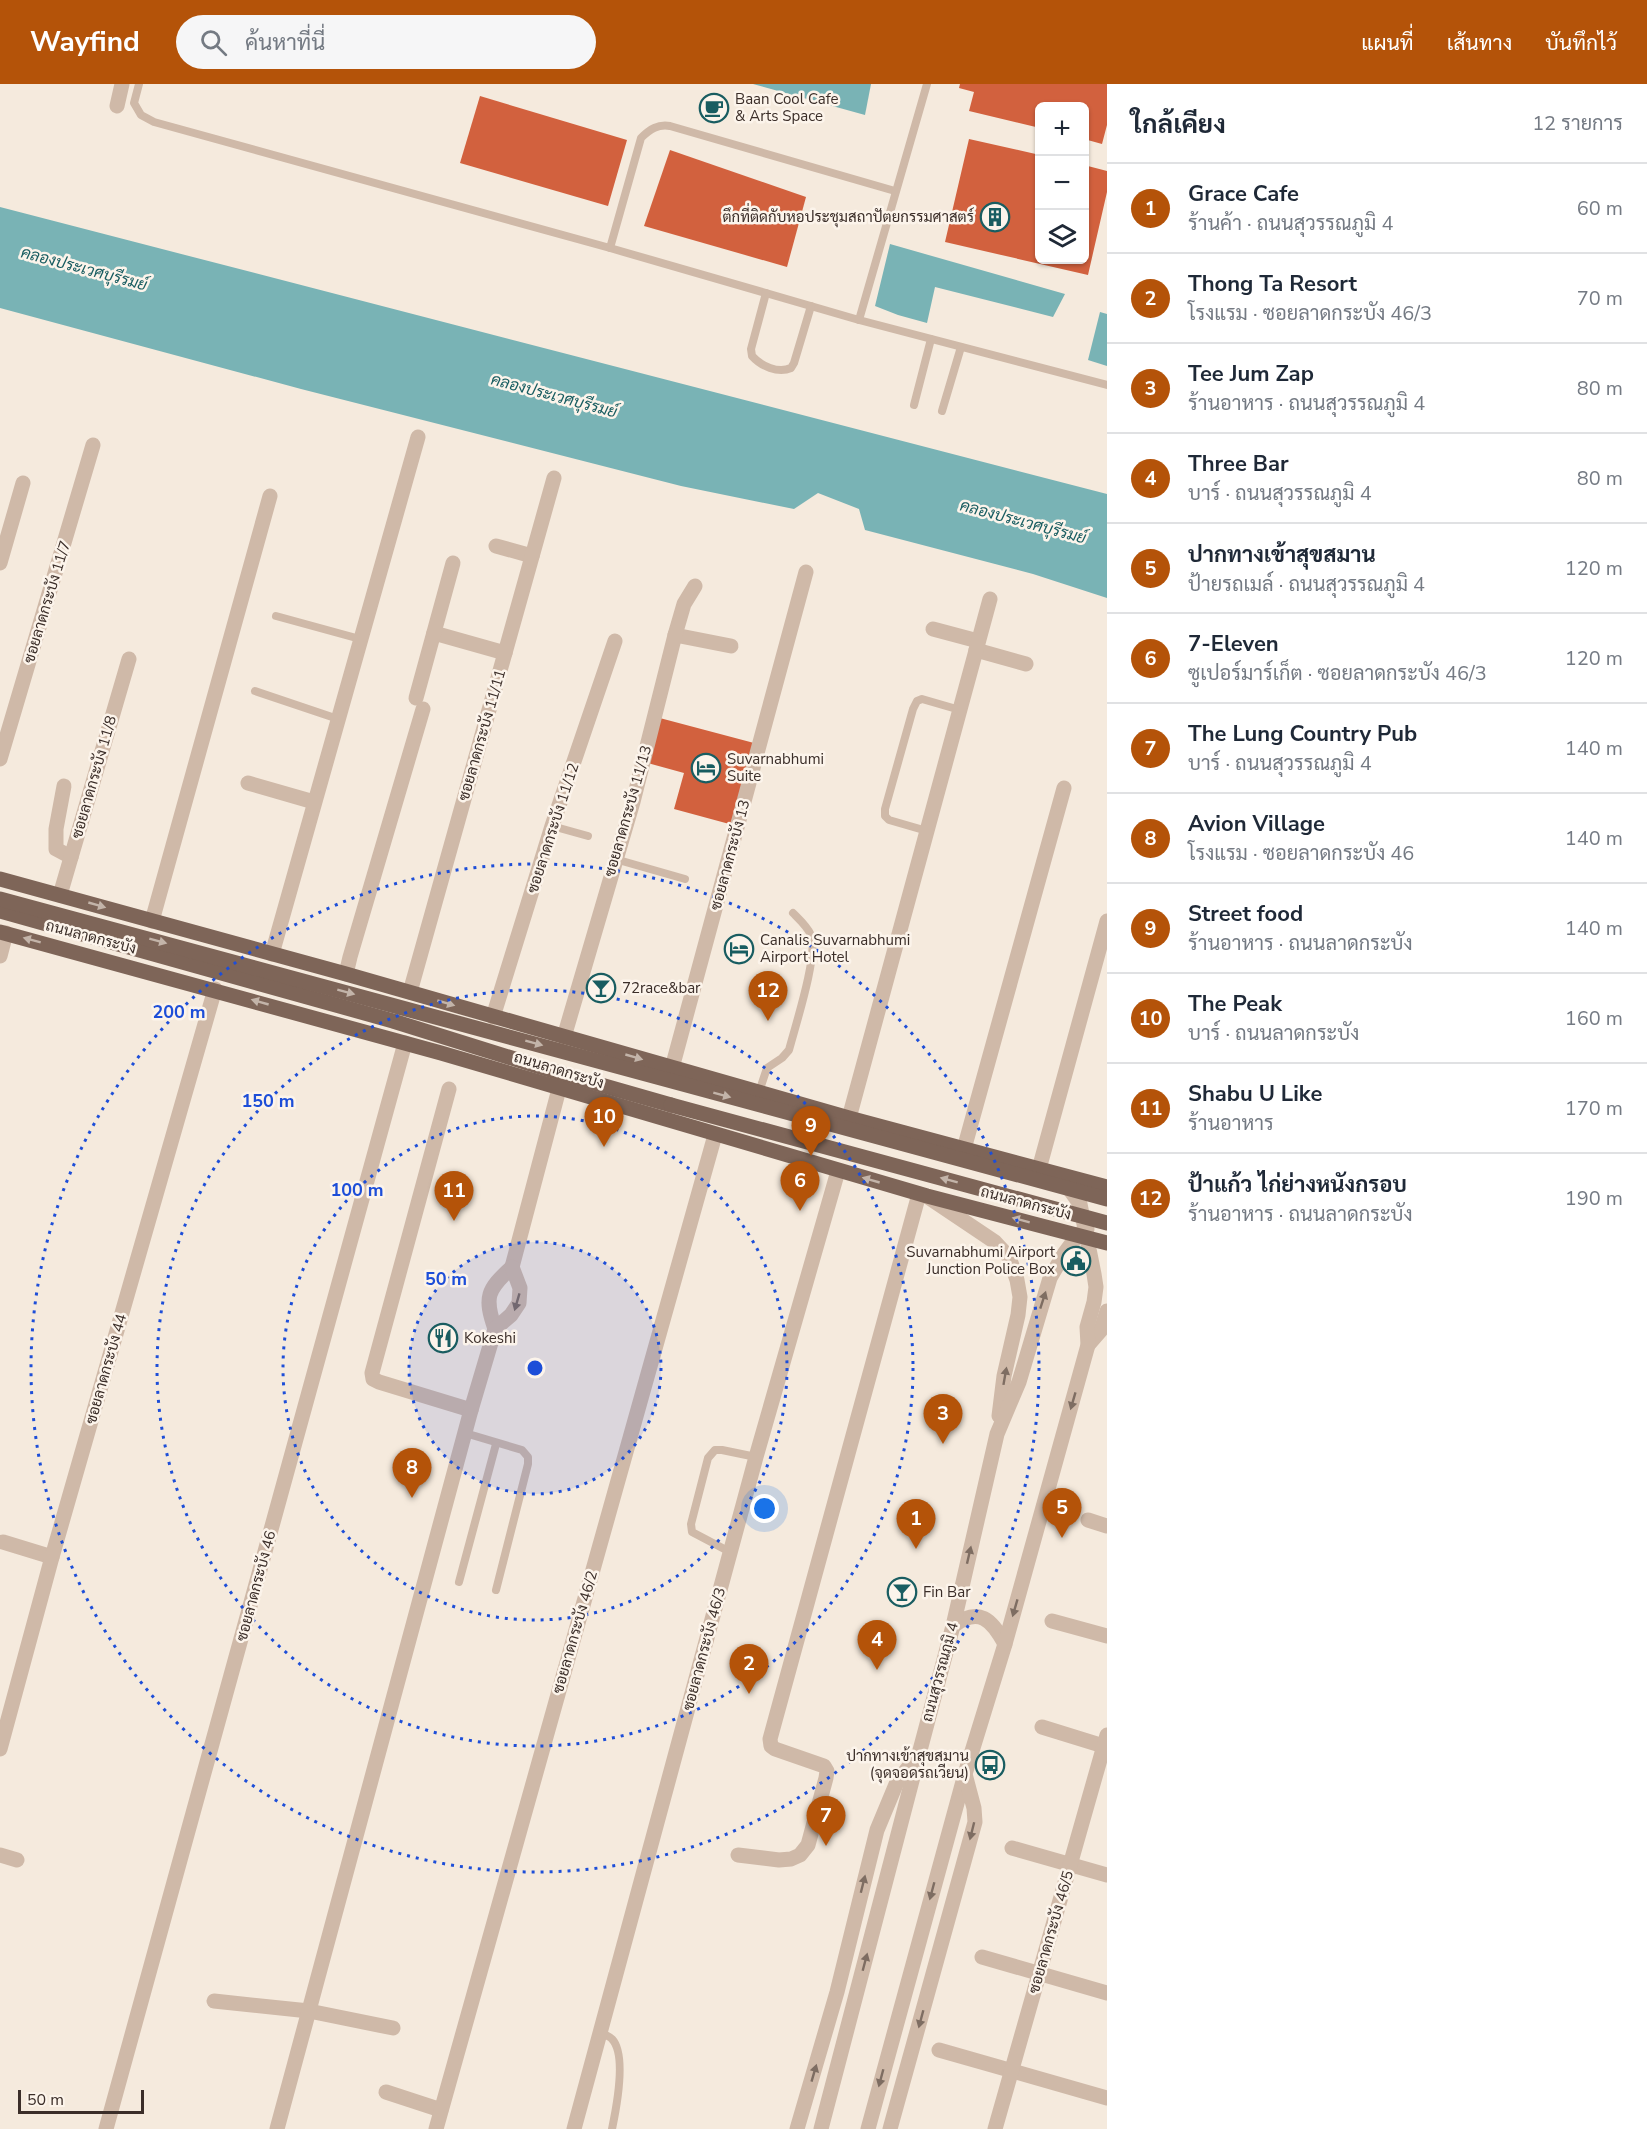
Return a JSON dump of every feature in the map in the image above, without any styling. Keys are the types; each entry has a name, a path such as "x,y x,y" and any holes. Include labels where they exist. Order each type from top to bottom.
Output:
{"main road":[{"name":"ถนนลาดกระบัง","path":"0,879 410,992 849,1118 1107,1187"},
{"path":"0,899 1107,1199"},
{"path":"0,911 393,1021 612,1089 1107,1223"},
{"name":"ถนนลาดกระบัง","path":"3,932 405,1043 923,1195 1084,1234 1107,1243"}],"street":[{"path":"117,106 122,84"},
{"path":"272,954 418,437"},
{"name":"ซอยลาดกระบัง 11/7","path":"0,759 93,445"},
{"name":"ซอยลาดกระบัง 11/11","path":"410,992 554,478"},
{"path":"0,563 23,483"},
{"path":"152,921 270,496"},
{"path":"496,546 532,556"},
{"path":"346,974 419,704 453,563"},
{"name":"ซอยลาดกระบัง 13","path":"672,1068 806,572"},
{"name":"ซอยลาดกระบัง 11/13","path":"564,1037 633,802 684,604 695,586"},
{"path":"849,1118 990,599"},
{"path":"933,628 1026,664"},
{"path":"435,633 505,653"},
{"path":"675,635 730,645"},
{"name":"ซอยลาดกระบัง 11/12","path":"493,1017 552,826 615,640"},
{"name":"ซอยลาดกระบัง 11/8","path":"60,895 129,659"},
{"path":"248,783 314,802"},
{"path":"64,786 55,840 56,849 71,857"},
{"path":"964,1149 1064,788"},
{"path":"1039,1169 1107,921"},
{"path":"0,956 3,932"},
{"name":"ซอยลาดกระบัง 44","path":"0,1749 52,1557 215,989"},
{"name":"ซอยลาดกระบัง 46","path":"106,2129 405,1043"},
{"path":"449,1089 372,1373 373,1379 379,1382 471,1410"},
{"path":"495,1329 488,1309 488,1294 496,1281 512,1267 559,1089"},
{"name":"ซอยลาดกระบัง 46/2","path":"436,2129 715,1135"},
{"name":"ซอยลาดกระบัง 46/3","path":"574,2129 756,1457 838,1171"},
{"path":"868,2129 965,1774 1005,1644 1088,1345 1087,1327 1096,1287 1080,1204 1059,1175"},
{"path":"738,1856 791,1859 800,1855 808,1845 827,1771 824,1766 775,1749 771,1746 770,1739 923,1195 995,1242 1009,1257 1017,1280 1019,1306 1015,1334 1004,1376 997,1434"},
{"name":"ถนนสุวรรณภูมิ 4","path":"821,2129 953,1626 997,1434 1019,1382 1050,1278 1064,1254 1107,1216"},
{"path":"277,2129 471,1410 495,1329 511,1315 519,1303 520,1288 512,1267"},
{"path":"1088,1345 1101,1330 1107,1311"},
{"path":"1088,1520 1107,1526"},
{"path":"3,1542 52,1557"},
{"path":"953,1626 973,1617 985,1619 994,1625 1005,1644"},
{"path":"1053,1621 1107,1636"},
{"path":"1042,1727 1106,1742"},
{"name":"ซอยลาดกระบัง 46/5","path":"995,2129 1106,1742"},
{"path":"797,2129 837,1992 877,1830 897,1782 919,1754"},
{"path":"890,2129 975,1822 975,1808 965,1774"},
{"path":"1012,1848 1107,1875"},
{"path":"0,1855 17,1860"},
{"path":"982,1957 1107,1994"},
{"path":"214,2001 309,2011 393,2028"},
{"path":"939,2050 1107,2098"},
{"path":"386,2092 441,2110"}],"lane":[{"path":"139,84 134,103 141,115 154,123 610,248 859,320 1107,385"},
{"path":"859,320 927,84"},
{"path":"610,248 641,138 654,127 662,125 896,191"},
{"path":"766,293 751,349 752,356 762,364 781,371 791,368 794,363 811,306"},
{"path":"914,405 931,339"},
{"path":"942,411 961,347"},
{"path":"276,616 360,639"},
{"path":"255,691 338,719"},
{"path":"927,831 889,820 885,816 885,809 916,701 922,699 960,710"},
{"path":"552,826 588,836"},
{"path":"615,859 685,879"},
{"path":"759,1092 767,1068 786,1055 789,1050 813,954 812,936 793,913"},
{"path":"465,1433 522,1450 528,1457 496,1590"},
{"path":"459,1582 496,1444"},
{"path":"730,1552 692,1532 708,1458 715,1450 756,1457"},
{"path":"599,2032 612,2039 618,2051 618,2096 612,2129"}],"water":[{"path":"753,84 871,84 865,115"},
{"name":"คลองประเวศบุรีรมย์","path":"0,207 1107,494 1107,598 1033,574 865,530 859,509 818,493 794,509 681,486 301,389 0,308"},
{"path":"890,244 1065,294 1053,317 935,287 927,323 898,315 875,306"},
{"path":"1100,312 1107,314 1107,366 1088,360"}],"building":[{"path":"960,84 1107,84 1107,125 1102,144 1089,140 1089,102 1035,102 1035,127 969,111 974,92 959,88"},
{"path":"480,96 627,140 608,206 460,163"},
{"name":"ตึกที่ติดกับหอประชุมสถาปัตยกรรมศาสตร์","path":"969,139 1035,154 1035,263 945,242"},
{"path":"670,150 806,197 787,267 644,226"},
{"name":"ตึกที่ติดกับหอประชุมสถาปัตยกรรมศาสตร์","path":"1089,166 1107,171 1107,192 1088,275 1040,264 1089,264"},
{"name":"Suvarnabhumi Suite","path":"656,717 754,743 733,825 674,809 684,773 644,762"}],"place":[{"name":"Baan Cool Cafe & Arts Space","path":"714,108"},
{"name":"ตึกที่ติดกับหอประชุมสถาปัตยกรรมศาสตร์","path":"995,217"},
{"name":"Suvarnabhumi Suite","path":"706,768"},
{"name":"Canalis Suvarnabhumi Airport Hotel","path":"739,949"},
{"name":"72race&bar","path":"601,988"},
{"name":"ป้าแก้ว ไก่ย่างหนังกรอบ","path":"768,1021"},
{"name":"The Peak","path":"604,1147"},
{"name":"Street food","path":"811,1156"},
{"name":"7-Eleven","path":"800,1211"},
{"name":"Shabu U Like","path":"454,1221"},
{"name":"Suvarnabhumi Airport Junction Police Box","path":"1076,1261"},
{"name":"Kokeshi","path":"443,1338"},
{"name":"Tee Jum Zap","path":"943,1444"},
{"name":"Avion Village","path":"412,1498"},
{"name":"ปากทางเข้าสุขสมาน","path":"1062,1538"},
{"name":"Grace Cafe","path":"916,1549"},
{"name":"Fin Bar","path":"902,1592"},
{"name":"Three Bar","path":"877,1670"},
{"name":"Thong Ta Resort","path":"749,1694"},
{"name":"ปากทางเข้าสุขสมาน (จุดจอดรถเวียน)","path":"990,1765"},
{"name":"The Lung Country Pub","path":"826,1846"}]}
